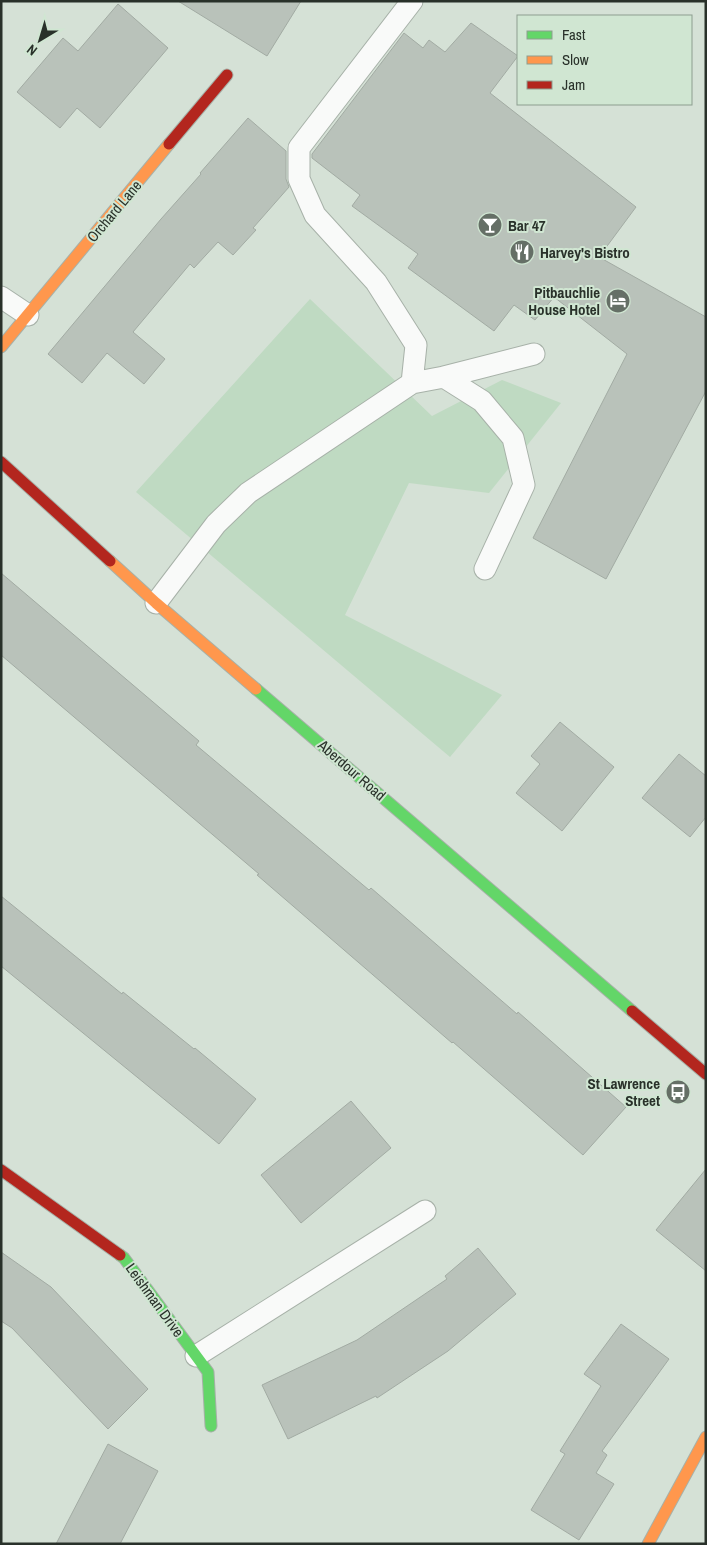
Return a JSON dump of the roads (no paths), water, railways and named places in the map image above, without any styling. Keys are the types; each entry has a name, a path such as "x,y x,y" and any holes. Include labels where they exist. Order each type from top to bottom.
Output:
{"main road":[{"name":"Orchard Lane","path":"1,347 227,75"},
{"name":"Aberdour Road","path":"1,462 156,603 706,1074"},
{"name":"Leishman Drive","path":"1,1170 124,1258 208,1372 211,1426"},
{"path":"648,1544 706,1437"}],"lane":[{"path":"412,1 299,148 299,179 315,214 376,282 416,345 412,383"},
{"path":"1,297 28,315"},
{"path":"156,603 216,524 248,494 412,383 444,377 534,354"},
{"path":"444,377 482,401 513,438 524,485 485,569"},
{"path":"196,1356 425,1211"}],"place":[{"name":"Bar 47","path":"490,225"},
{"name":"Harvey's Bistro","path":"522,252"},
{"name":"Pitbauchlie House Hotel","path":"618,301"},
{"name":"St Lawrence Street","path":"678,1092"}]}
